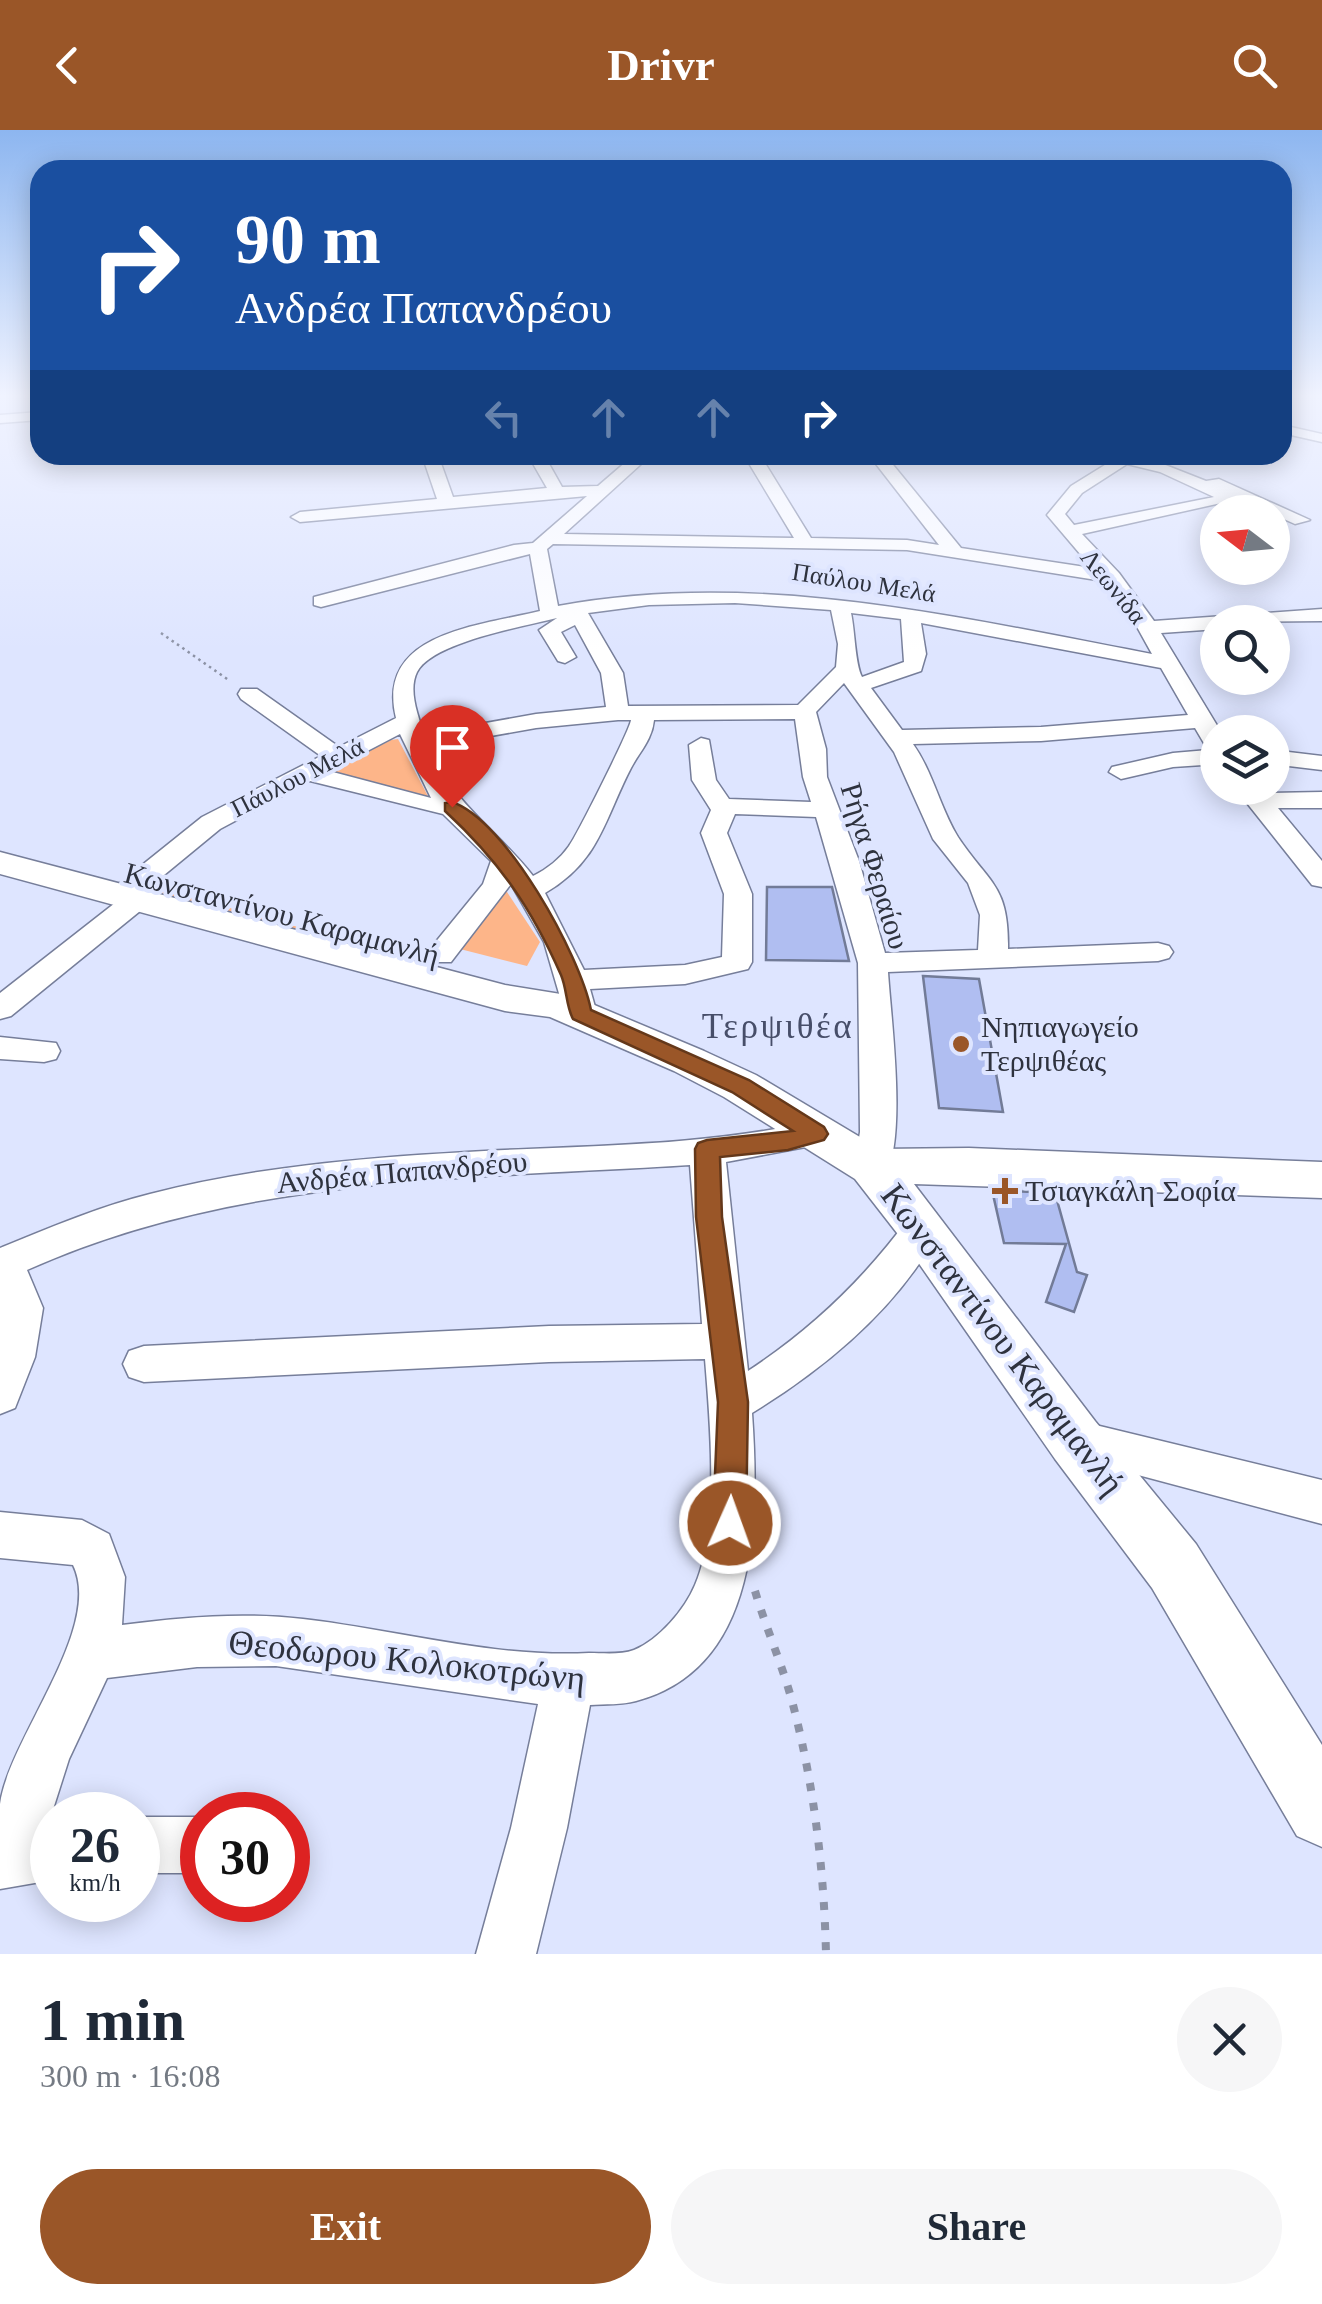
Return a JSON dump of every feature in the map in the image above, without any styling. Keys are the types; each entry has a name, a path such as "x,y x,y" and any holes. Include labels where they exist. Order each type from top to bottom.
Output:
{"street":[{"path":"438,479 446,502"},
{"path":"550,479 557,492"},
{"path":"543,543 616,479"},
{"path":"767,479 805,542"},
{"path":"896,479 953,550"},
{"name":"Λεωνίδα","path":"1096,479 1058,505 1056,515 1112,577 1148,628 1200,720"},
{"path":"1068,532 1231,499 1186,479"},
{"path":"1189,479 1301,520"},
{"path":"300,517 557,492 602,492"},
{"path":"321,601 543,543 805,542 953,550 1112,577"},
{"path":"543,543 550,613 424,652 404,672 402,695 412,731 452,807 486,839 528,891 571,1000 729,969 737,962 738,894 714,832 724,810 700,770 701,745"},
{"name":"Παύλου Μελά","path":"550,613 701,595 838,603 1167,663"},
{"path":"838,603 851,678 906,751 946,839 986,890 994,915 993,958"},
{"path":"528,891 570,865 588,842 618,770 639,742 612,673 576,612 549,630 566,656"},
{"path":"1290,618 1322,615"},
{"path":"805,712 814,698 851,678 912,666 916,653 910,630 912,616"},
{"path":"1148,628 1200,624"},
{"path":"249,694 337,756"},
{"name":"Πάυλου Μελά","path":"0,1009 211,822 337,756 412,731 630,712 805,712"},
{"name":"Ρήγα Φεραίου","path":"805,712 814,748 815,777 845,861 872,963 878,1132 872,1167"},
{"path":"896,736 1041,734 1200,720"},
{"path":"1121,772 1200,758"},
{"path":"1290,760 1322,763"},
{"path":"307,773 429,806 452,807"},
{"path":"1290,797 1322,800"},
{"path":"1263,805 1322,879"},
{"path":"722,806 826,810"},
{"name":"Κωνσταντίνου Καραμανλή","path":"0,836 132,892 505,998 571,1000"},
{"name":"Κωνσταντίνου Καραμανλή","path":"0,862 440,955 515,975 740,1086 872,1167 922,1228 1074,1440 1124,1498 1174,1566 1322,1811"},
{"path":"440,955 496,886 504,862"},
{"path":"872,963 1158,952"},
{"path":"0,1048 44,1051"},
{"name":"Ανδρέα Παπανδρέου","path":"2,1264 84,1230 151,1209 266,1183 390,1168 707,1149 788,1141 815,1134"},
{"name":"Θεοδωρου Κολοκοτρώνη","path":"92,1655 192,1640 300,1643 568,1682 638,1675 693,1639 718,1593 728,1552 733,1402 709,1217 707,1149"},
{"path":"872,1167 988,1166 1322,1180"},
{"path":"733,1402 788,1370 829,1336 887,1276 922,1228"},
{"path":"0,1395 14,1358 23,1308 2,1264"},
{"path":"144,1364 550,1344 726,1342"},
{"path":"1074,1440 1322,1502"},
{"path":"0,1535 93,1547 99,1556 101,1599 92,1655 45,1751 20,1858"},
{"path":"506,1954 539,1828 568,1682"}],"path":[{"path":"161,633 249,694"},
{"path":"750,1570 764,1628 791,1696 812,1780 821,1850 826,1954"}],"shaded area":[{"path":"398,739 429,798 326,772 391,740"},
{"path":"503,886 540,942 527,966 456,948"},
{"path":"155,887 516,988 512,992 150,891"}],"building":[{"path":"767,887 832,887 849,961 766,960"},
{"name":"Νηπιαγωγείο Τερψιθέας","path":"923,976 979,979 1003,1112 939,1108"},
{"path":"992,1190 1055,1193 1077,1272 1087,1275 1074,1312 1046,1302 1066,1244 1004,1243"}],"place":[{"name":"Νηπιαγωγείο Τερψιθέας","path":"961,1044"},
{"name":"Τσιαγκάλη Σοφία","path":"1005,1191"}],"district":[{"name":"Τερψιθέα","path":"778,1026"}],"route":[{"path":"452,807 486,839 536,900 574,980 581,1014 740,1086 815,1134 788,1141 707,1149 709,1217 733,1402 730,1523"}]}
